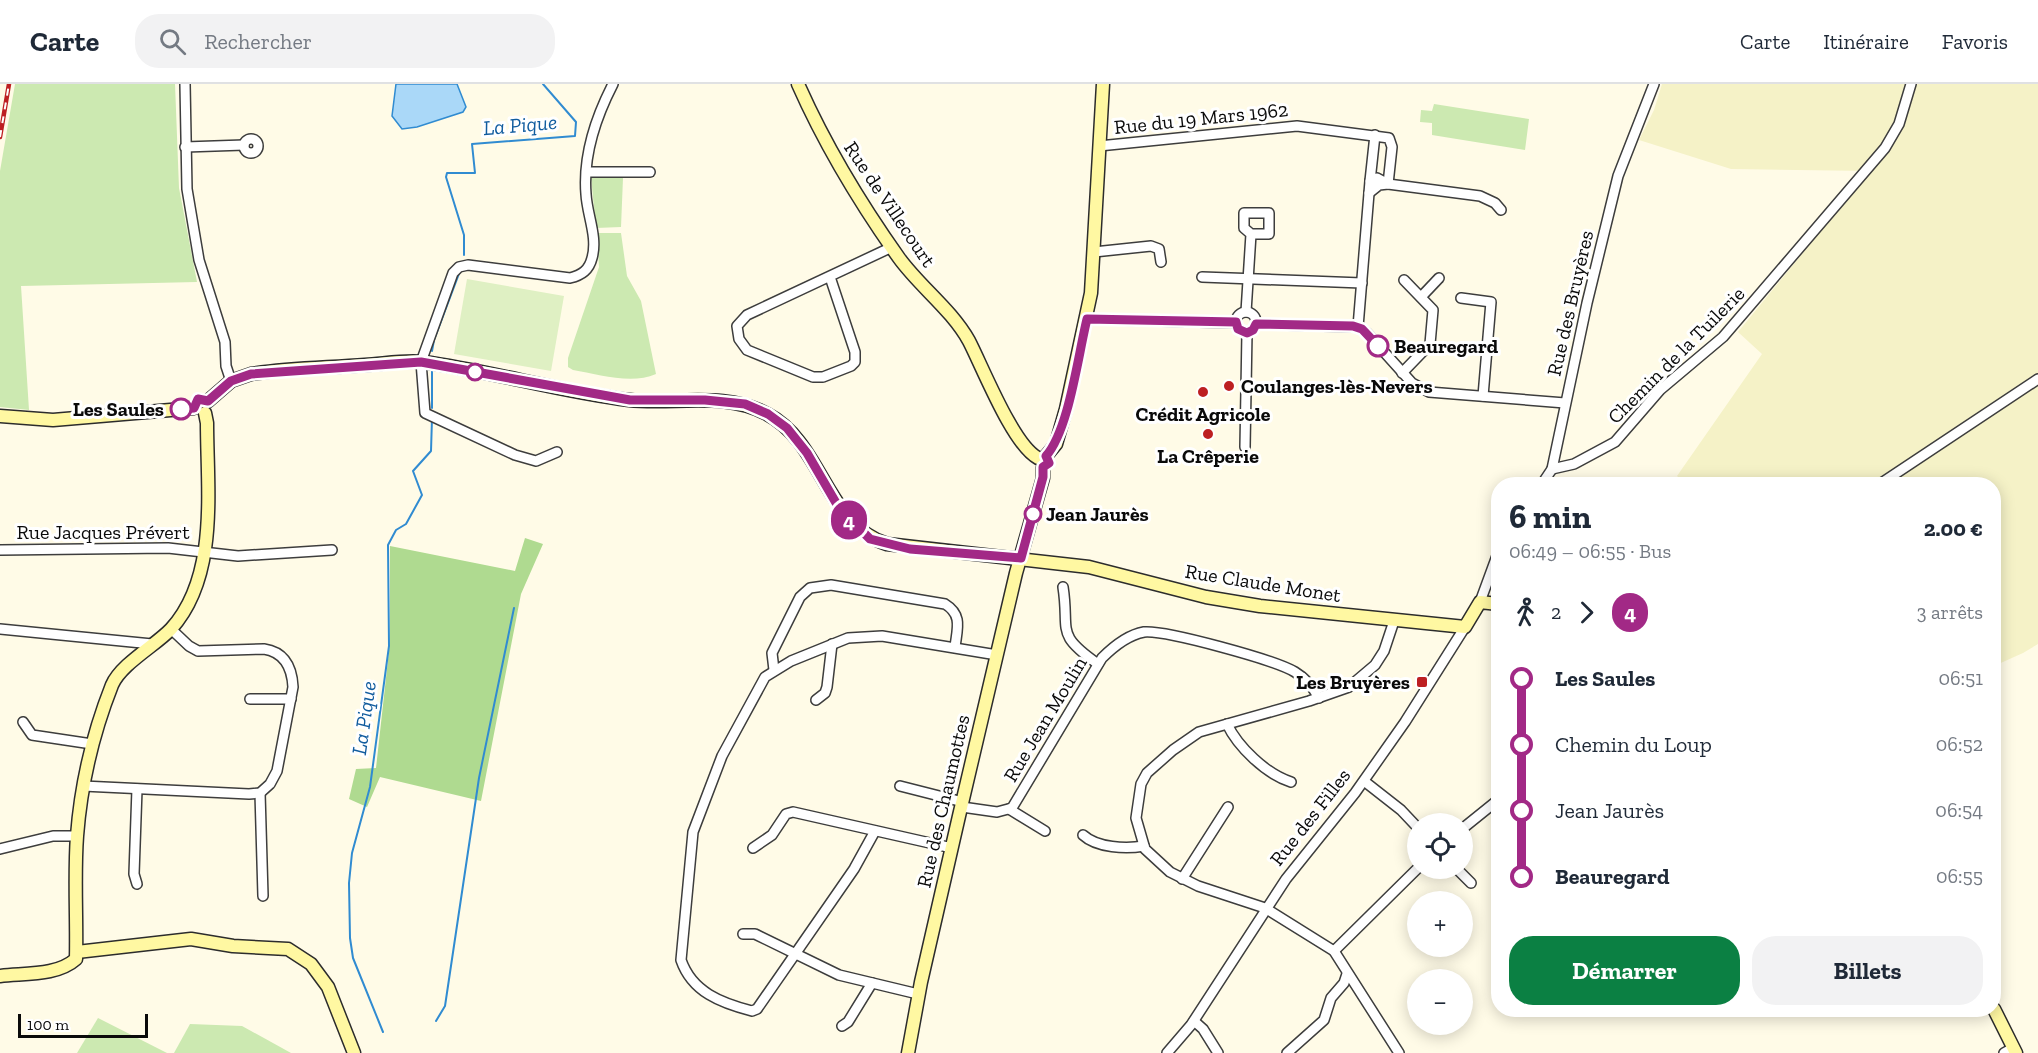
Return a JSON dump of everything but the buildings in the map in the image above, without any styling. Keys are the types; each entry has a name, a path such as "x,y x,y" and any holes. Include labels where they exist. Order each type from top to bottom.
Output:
{"street":[{"path":"0,416 53,420 202,407 231,381 226,366 225,342 200,260 187,189 185,84"},
{"path":"557,452 536,461 515,455 425,413 421,362 453,273 459,267 468,265 570,278 579,276 588,268 594,245 586,194 588,172 594,130 613,84"},
{"name":"Rue de Villecourt","path":"798,84 822,138 892,247 962,330 1014,429 1027,449 1042,460"},
{"name":"Rue des Chaumottes","path":"908,1053 918,994 962,805 1021,558 1043,477 1042,460 1056,444 1087,319 1094,252 1103,84"},
{"name":"Rue des Bruyères","path":"1547,477 1552,469 1565,403 1618,176 1654,84"},
{"name":"Chemin de la Tuilerie","path":"1552,469 1574,464 1615,442 1660,390 1723,337 1885,148 1899,124 1911,84"},
{"name":"Rue du 19 Mars 1962","path":"1099,146 1284,126 1375,135"},
{"path":"1358,327 1375,135 1392,141 1388,184"},
{"path":"185,147 244,145"},
{"path":"588,172 650,172"},
{"path":"1370,181 1377,178 1388,184"},
{"path":"1369,193 1379,185 1388,184 1480,196 1495,203 1501,210"},
{"path":"1246,312 1251,234"},
{"path":"1094,252 1151,246 1159,249 1161,262"},
{"path":"830,277 855,352 855,362 851,366 823,377 813,377 747,350 737,326 743,318 892,247"},
{"path":"1202,278 1362,282"},
{"path":"1421,297 1439,278"},
{"path":"1402,373 1430,344 1433,310 1404,280"},
{"path":"1461,298 1491,302 1483,396"},
{"path":"1246,312 1253,314 1256,324 1253,330 1247,333 1238,329 1236,322 1240,314 1246,312"},
{"path":"1087,319 1236,322"},
{"path":"1256,324 1358,327 1367,333 1412,383 1423,390 1565,403"},
{"path":"1245,447 1247,333"},
{"name":"Rue Claude Monet","path":"231,381 251,374 275,371 421,362 630,400 705,400 745,404 768,414 787,428 807,453 839,508 870,539 910,549 1021,558 1125,574 1206,597 1394,621 1465,627"},
{"path":"1891,477 2038,379"},
{"path":"0,976 67,967 76,959 77,836 83,786 92,744 113,682 171,629 197,588 206,551 202,407"},
{"name":"Rue Jacques Prévert","path":"0,550 109,547 206,551 238,556 332,550"},
{"path":"1491,572 1480,602 1491,603"},
{"path":"774,670 772,653 800,597 803,592 817,585 831,585 945,604 957,614 959,621 954,647"},
{"path":"1063,587 1065,630 1078,648 1098,664"},
{"name":"Rue des Filles","path":"1167,1053 1194,1021 1265,908 1364,781 1406,722 1480,602"},
{"path":"1394,621 1384,651 1375,665 1349,687 1193,736 1147,773 1141,784 1136,818 1144,846 1153,858 1182,879 1265,908 1334,951 1399,1053"},
{"path":"0,629 152,644"},
{"path":"83,786 260,793 270,784 277,771 291,699 293,675 280,655 264,648 198,651 189,646 171,629"},
{"name":"Rue Jean Moulin","path":"900,786 962,805 997,812 1009,809 1098,664 1112,648 1129,637 1141,633 1161,632 1285,667 1309,683 1319,698"},
{"path":"875,831 854,869 794,954 765,1000 752,1011 702,992 684,969 681,960 693,832 722,756 744,710 765,677 774,670 848,638 882,636 998,655"},
{"path":"816,699 825,693 827,687 832,644"},
{"path":"250,699 291,699"},
{"path":"23,722 32,735 92,744"},
{"path":"1227,724 1232,735 1245,749 1282,780 1291,782"},
{"path":"1364,781 1407,816"},
{"path":"137,789 134,874 137,884"},
{"path":"260,793 263,896"},
{"path":"1473,821 1491,806"},
{"path":"1182,879 1228,807"},
{"path":"1009,809 1045,831"},
{"path":"753,848 772,835 784,816 789,813 952,848"},
{"path":"1083,835 1089,840 1105,845 1144,846"},
{"path":"0,849 53,836 77,836"},
{"path":"1334,951 1407,879"},
{"path":"1467,879 1471,883"},
{"path":"743,934 755,934 839,975 918,994"},
{"path":"77,952 191,939 233,946 288,949 311,964 328,987 354,1053"},
{"path":"1287,1053 1324,1020 1329,1013 1331,998 1344,984 1347,974"},
{"path":"842,1026 864,998 872,983"},
{"path":"1997,1017 2011,1051"},
{"path":"1194,1021 1203,1029 1218,1053"}],"shaded area":[{"path":"1662,84 2038,84 2038,644 2001,663 2001,477 1677,476 1762,354 1738,332 1870,171 1731,169 1639,140 1654,110"}],"green space":[{"path":"15,84 175,84 179,188 197,282 21,286 29,410 0,407 0,171"},
{"path":"1434,104 1529,119 1525,150 1432,135 1432,123 1420,122 1421,110 1432,111"},
{"path":"591,177 623,178 621,227 596,228"},
{"path":"597,233 621,233 627,276 641,301 656,374 625,379 573,370 568,367 568,358 599,267"},
{"path":"467,279 564,296 551,371 454,354"},
{"path":"525,538 543,544 521,594 481,801 380,777 367,807 349,799 356,769 376,768 390,642 390,546 515,571"},
{"path":"98,1018 167,1053 77,1053"},
{"path":"190,1024 242,1026 291,1053 174,1053"}],"water":[{"path":"396,84 457,84 466,107 463,112 417,127 402,129 392,116"}],"waterway":[{"name":"La Pique","path":"464,255 464,235 446,177 447,173 475,173 472,144 575,136 576,122 543,84"},
{"name":"La Pique","path":"432,351 460,271"},
{"name":"La Pique","path":"432,371 432,408"},
{"name":"La Pique","path":"383,1032 353,958 350,938 349,883 352,853 370,787 389,646 388,545 396,530 406,524 422,495 413,471 431,451 432,418"},
{"path":"436,1021 445,1006 479,778 514,608"}],"railway":[{"path":"0,137 9,84"}],"bus line":[{"name":"4","path":"181,409 194,408 198,399 208,401 223,386 251,374 421,362 630,400 705,400 745,404 768,414 787,428 807,453 839,508 870,539 910,549 1021,558 1038,500 1043,467 1049,463 1046,456 1056,444 1066,409 1087,319 1236,322 1238,329 1247,333 1253,330 1256,324 1353,326 1362,329 1378,346"}],"place":[{"name":"Beauregard","path":"1378,346"},
{"name":"Coulanges-lès-Nevers","path":"1229,386"},
{"name":"Crédit Agricole","path":"1203,392"},
{"name":"Les Saules","path":"181,409"},
{"name":"La Crêperie","path":"1208,434"},
{"name":"Jean Jaurès","path":"1033,514"},
{"name":"Les Bruyères","path":"1422,682"}]}
